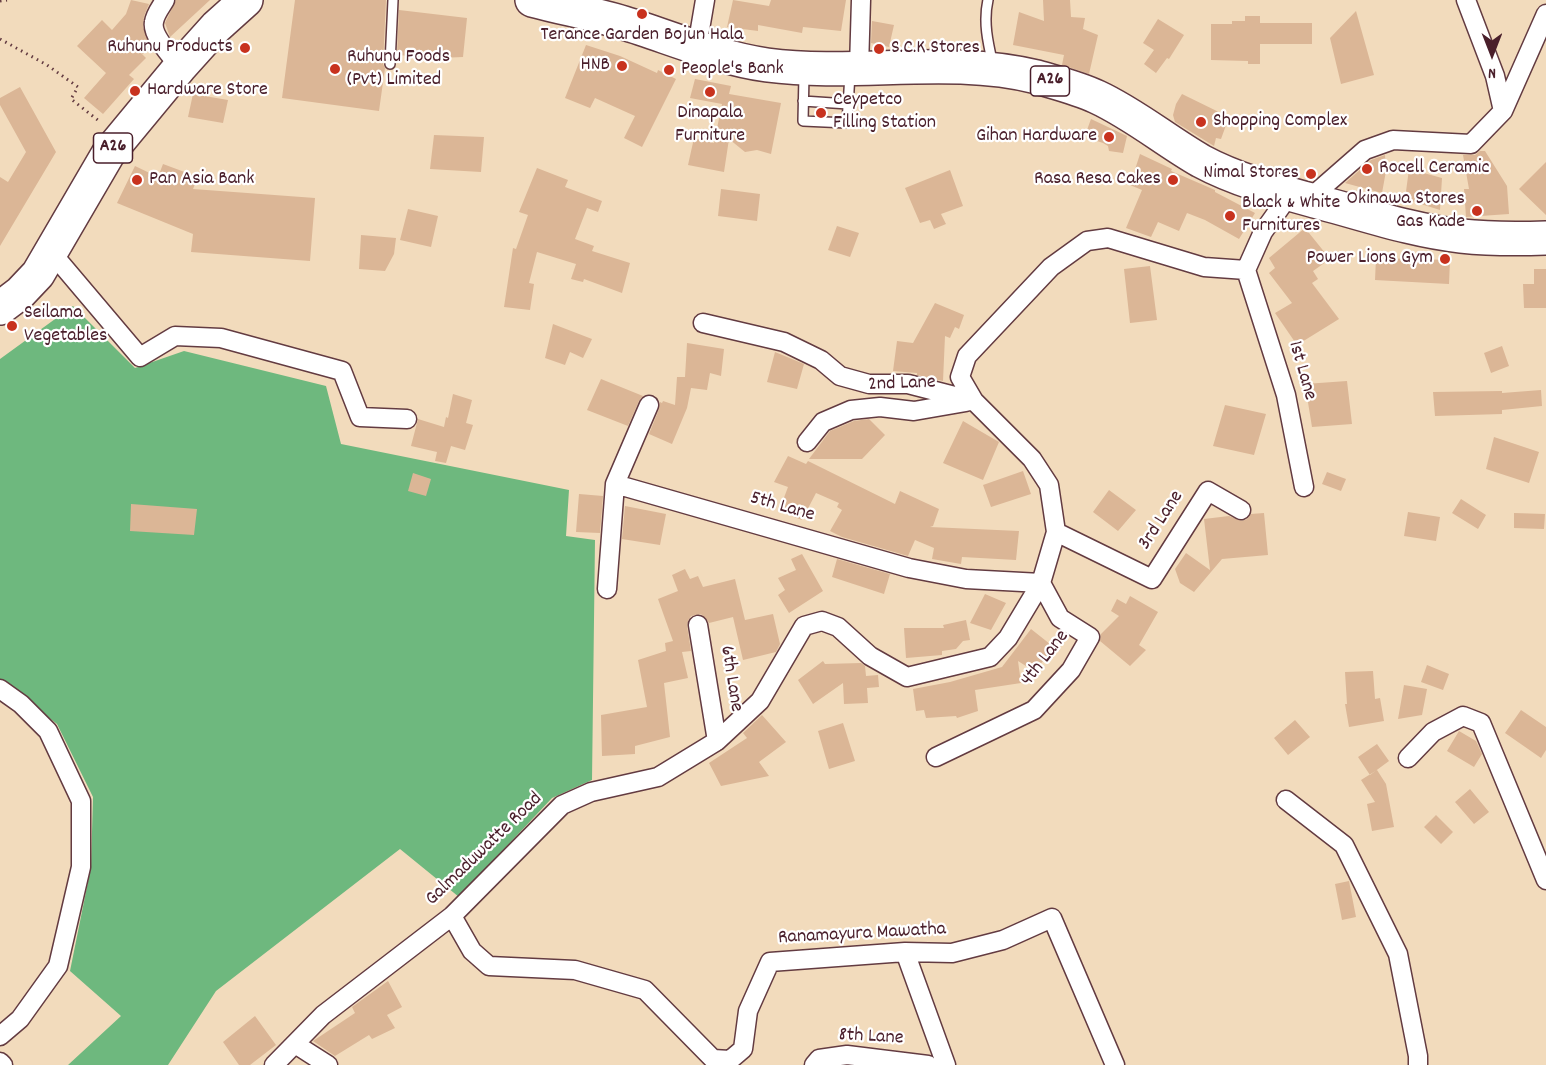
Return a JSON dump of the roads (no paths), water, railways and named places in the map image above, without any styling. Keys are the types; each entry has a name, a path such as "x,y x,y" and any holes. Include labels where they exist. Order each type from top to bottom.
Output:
{"highway":[{"name":"A26","path":"0,308 32,281 52,253 108,154 180,67 216,27 246,0"},
{"name":"A26","path":"532,0 622,22 734,59 805,69 946,66 1033,76 1099,98 1203,162 1245,179 1405,225 1460,236 1546,238"}],"street":[{"path":"165,0 154,21 153,28 163,47 180,67"},
{"path":"697,47 705,0"},
{"path":"855,69 861,0"},
{"path":"1466,0 1495,76 1503,111"},
{"path":"1245,270 1263,232 1300,196 1365,150 1393,140 1471,144 1503,111 1546,14"},
{"name":"Galmaduwatte Road","path":"274,1065 323,1016 452,916 562,805 591,792 658,777 717,741 760,701 804,626 822,621 838,627 870,656 907,677 990,657 1008,638 1041,583 1056,532 1049,485 1032,459 974,401 960,377 968,356 1051,267 1088,241 1108,238 1203,267 1245,270"},
{"path":"52,253 140,357 175,336 221,338 342,371 360,417 407,419"},
{"name":"1st Lane","path":"1245,270 1286,395 1304,487"},
{"path":"703,323 784,342 821,360 840,376 869,384 908,384 974,401"},
{"name":"2nd Lane","path":"807,442 823,422 851,410 880,406 914,411 974,401"},
{"path":"607,589 615,484 650,405"},
{"name":"5th Lane","path":"615,484 909,568 966,579 1041,583"},
{"name":"3rd Lane","path":"1056,532 1152,579 1208,491 1241,510"},
{"name":"4th Lane","path":"936,757 1034,710 1071,670 1090,638 1060,618 1041,583"},
{"name":"6th Lane","path":"698,625 717,741"},
{"path":"0,689 21,704 48,731 81,801 81,867 58,966 20,1019 0,1035"},
{"path":"1408,758 1433,732 1463,716 1481,723 1546,880"},
{"path":"1286,800 1344,846 1398,954 1418,1065"},
{"name":"Ranamayura Mawatha","path":"452,916 472,951 489,966 575,970 645,990 713,1059 730,1062 743,1048 748,1011 770,962 905,951 952,953 1003,940 1052,918 1115,1065"},
{"path":"905,951 946,1065"},
{"path":"295,1044 328,1065"},
{"name":"8th Lane","path":"814,1065 819,1059 847,1055 873,1062 928,1065"}],"lane":[{"path":"390,64 393,0"},
{"path":"988,0 985,14 987,39 994,70"},
{"path":"805,69 803,121 847,123 855,69"},
{"path":"804,101 848,104"}],"place":[{"name":"Terance Garden Bojun Hala","path":"642,14"},
{"name":"Ruhunu Products","path":"245,48"},
{"name":"S.C.K Stores","path":"879,49"},
{"name":"HNB","path":"622,66"},
{"name":"Ruhunu Foods (Pvt) Limited","path":"335,69"},
{"name":"People's Bank","path":"669,70"},
{"name":"Hardware Store","path":"135,91"},
{"name":"Dinapala Furniture","path":"710,92"},
{"name":"Ceypetco Filling Station","path":"821,113"},
{"name":"Shopping Complex","path":"1201,122"},
{"name":"Gihan Hardware","path":"1109,137"},
{"name":"Rocell Ceramic","path":"1367,169"},
{"name":"Nimal Stores","path":"1311,174"},
{"name":"Pan Asia Bank","path":"137,180"},
{"name":"Rasa Resa Cakes","path":"1173,180"},
{"name":"Okinawa Stores Gas Kade","path":"1477,211"},
{"name":"Black & White Furnitures","path":"1230,216"},
{"name":"Power Lions Gym","path":"1445,259"},
{"name":"Seilama Vegetables","path":"12,326"}]}
